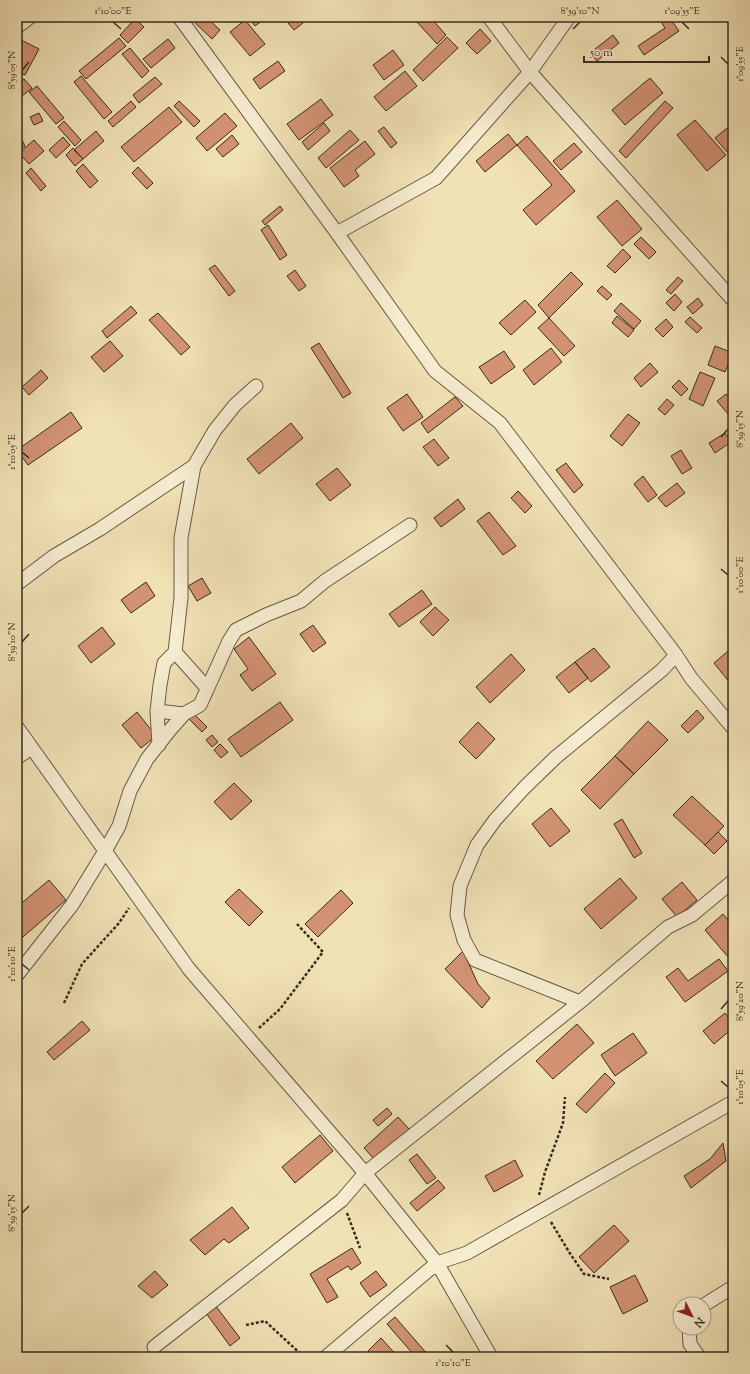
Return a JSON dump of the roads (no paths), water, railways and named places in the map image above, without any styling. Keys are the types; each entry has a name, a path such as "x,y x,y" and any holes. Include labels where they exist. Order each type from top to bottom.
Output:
{"street":[{"path":"17,27 30,17"},
{"path":"179,17 337,233 435,371 500,422 676,655 691,678 733,728"},
{"path":"489,17 530,72 733,300"},
{"path":"337,233 436,178 530,72 569,17"},
{"path":"158,745 157,711 160,685 164,663 175,652 181,598 181,538 194,466 215,430 235,405 256,386"},
{"path":"17,584 54,556 100,529 194,466"},
{"path":"17,975 72,905 120,826 130,792 158,745 184,714 200,705 229,641 236,630 266,615 301,601 325,581 410,525"},
{"path":"175,652 207,688"},
{"path":"580,1002 476,960 464,940 457,915 460,886 477,845 495,820 525,787 556,757 662,670 676,655"},
{"path":"157,711 184,714"},
{"path":"17,727 189,969 365,1173 437,1263 491,1357"},
{"path":"17,758 31,748"},
{"path":"154,1347 342,1200 365,1173 580,1002 668,927 692,915 733,881"},
{"path":"326,1357 437,1263 467,1253 733,1102"},
{"path":"712,1299 733,1287"},
{"path":"690,1336 690,1344 699,1357"}]}
